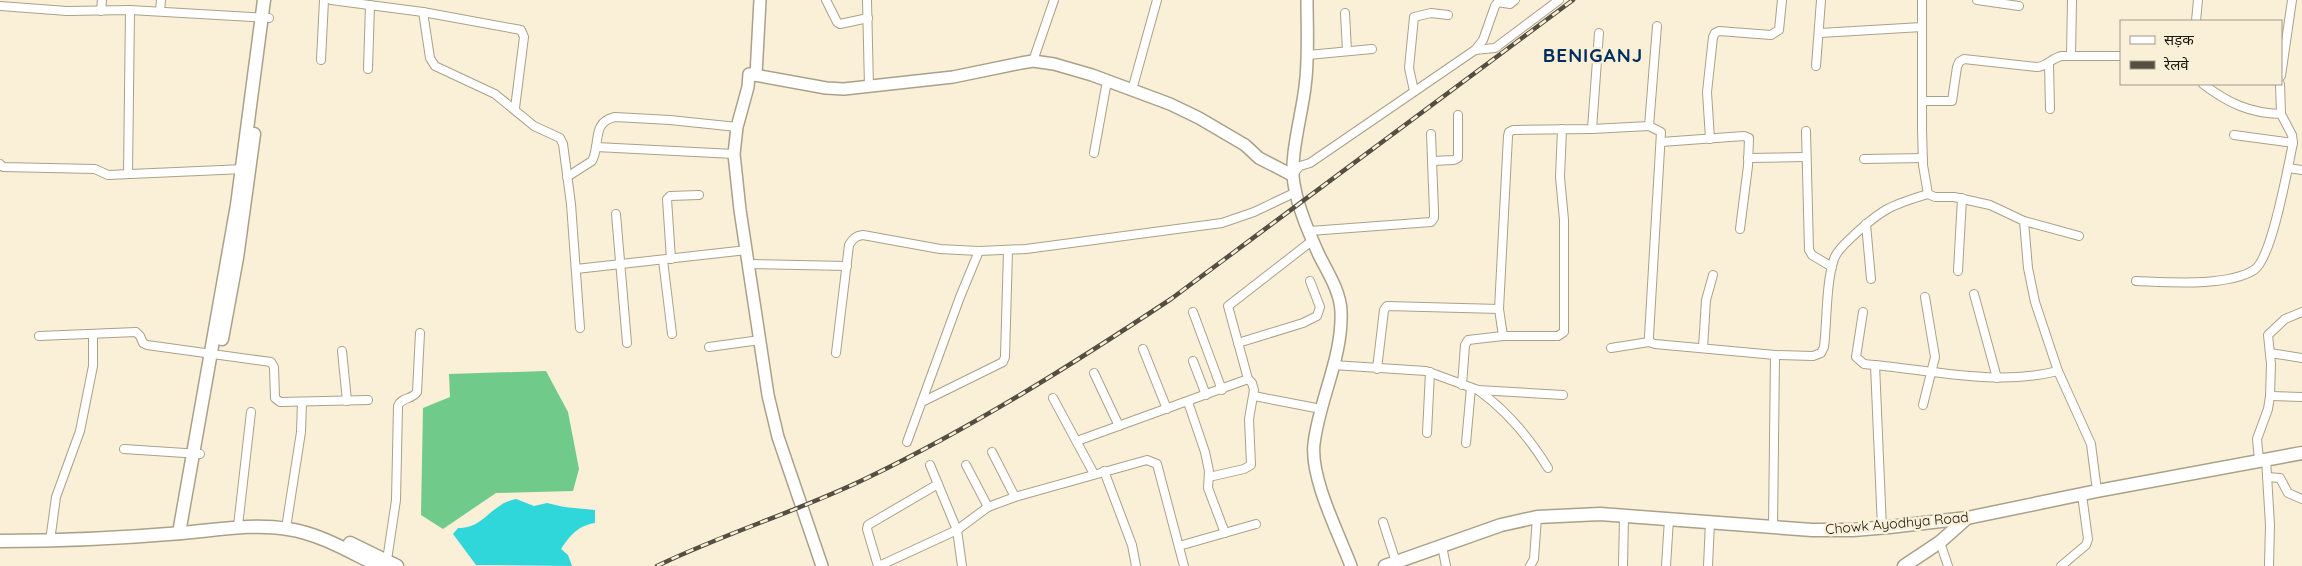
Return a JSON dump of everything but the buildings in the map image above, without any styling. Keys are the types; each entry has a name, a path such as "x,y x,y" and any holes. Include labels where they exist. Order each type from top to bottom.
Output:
{"main road":[{"path":"182,533 215,353 238,258 246,169 265,18 264,0"},
{"path":"265,18 272,0"},
{"name":"Chowk Ayodhya Road","path":"1391,564 1501,525 1537,517 1573,514 1624,516 1812,530 1882,528 1967,518 2097,491 2302,453"},
{"path":"1904,566 1940,542 1967,518"},
{"path":"0,541 50,541 182,533 238,526 286,528 304,533 327,534 388,564"},
{"path":"304,533 317,545 346,554 368,566"}],"street":[{"path":"50,0 50,10"},
{"path":"101,11 102,0"},
{"path":"160,11 161,0"},
{"path":"321,60 324,0"},
{"path":"331,0 423,12 521,30 524,37 515,108"},
{"path":"756,75 760,0"},
{"path":"826,0 836,22 840,24 868,18"},
{"path":"867,0 869,87"},
{"path":"1033,61 1054,0"},
{"path":"1132,90 1157,0"},
{"path":"1307,0 1308,55 1292,175 1311,236 1331,278 1340,308 1341,321 1333,366 1321,409 1314,445 1317,474 1351,566"},
{"path":"1292,175 1300,166 1310,164 1475,50 1483,40 1498,2 1510,4 1515,0"},
{"path":"1475,50 1495,48 1559,0"},
{"path":"1710,139 1707,92 1713,37 1719,31 1776,33 1779,30 1782,0"},
{"path":"1816,66 1821,0"},
{"path":"1922,0 1923,158 1928,194"},
{"path":"1977,0 2019,6"},
{"path":"2071,56 2072,0"},
{"path":"2196,20 2198,0"},
{"path":"2282,69 2292,0"},
{"path":"0,6 22,4 50,10 160,11 265,18"},
{"path":"368,69 370,5"},
{"path":"128,174 130,10"},
{"path":"423,12 430,58 435,66 495,94 515,108 534,126 560,138 563,144 568,177 580,328"},
{"path":"1345,13 1347,51"},
{"path":"1414,91 1408,68 1414,17 1431,13 1448,15"},
{"path":"1649,126 1657,26"},
{"path":"1820,33 1922,26"},
{"path":"1592,129 1600,33"},
{"path":"1308,55 1372,49"},
{"path":"1922,101 1952,101 1957,67 1959,62 1964,60 2037,67 2049,64 2055,57 2120,56"},
{"path":"822,566 778,438 768,395 748,264 734,154 737,127 748,87 749,74 826,88 869,87 953,78 1033,61 1054,64 1170,104 1199,118 1244,145 1259,158 1292,175"},
{"path":"2049,64 2050,109"},
{"path":"1094,153 1107,81"},
{"path":"2204,85 2230,103 2264,113 2281,114"},
{"path":"2136,281 2199,282 2232,278 2254,270 2259,266 2267,248 2293,143 2292,135 2281,114 2280,85"},
{"path":"1432,160 1454,160 1458,158 1458,115"},
{"path":"568,177 592,161 598,128 608,119 615,117 670,120 737,127"},
{"path":"1503,336 1499,309 1509,132 1649,126 1661,132 1650,296 1650,342"},
{"path":"1462,385 1465,345 1468,340 1503,336 1558,336 1564,332 1564,220 1560,177 1562,129"},
{"path":"1806,131 1809,250 1812,255 1832,267"},
{"path":"1209,476 1244,469 1251,465 1249,419 1254,396 1252,383 1248,379 1228,306 1311,236 1431,222 1434,218 1434,212 1431,134"},
{"path":"2234,135 2293,143"},
{"path":"1661,142 1744,136 1749,138 1740,229"},
{"path":"596,147 734,154"},
{"path":"1748,158 1806,157"},
{"path":"1864,159 1923,158"},
{"path":"0,164 3,167 95,169 108,175 246,169"},
{"path":"2288,168 2302,170"},
{"path":"836,353 850,245 853,239 863,235 940,249 1008,250 1222,223 1254,212 1277,199 1296,192"},
{"path":"1611,348 1650,342 1775,355 1813,356 1821,353 1824,347 1832,267 1839,251 1884,209 1898,202 1928,194 1935,197 1962,198 1990,204 2024,221 2079,236"},
{"path":"672,334 667,260 666,199 670,196 699,195"},
{"path":"1958,271 1962,198"},
{"path":"616,214 627,343"},
{"path":"2024,221 2028,268 2035,302 2058,371 2091,444 2097,491"},
{"path":"1866,224 1871,279"},
{"path":"576,269 747,250"},
{"path":"922,402 999,364 1006,357 1008,250"},
{"path":"907,442 979,251"},
{"path":"748,264 847,266"},
{"path":"1703,348 1706,300 1713,275"},
{"path":"1238,343 1303,323 1317,316 1320,306 1310,281"},
{"path":"1974,294 1997,378"},
{"path":"1923,406 1933,372 1934,346 1925,297"},
{"path":"1376,369 1384,310 1387,306 1499,309"},
{"path":"1193,312 1222,390"},
{"path":"1863,312 1856,357 1864,364 1997,378 2022,378 2058,371"},
{"path":"2269,566 2270,525 2267,477 2257,439 2268,409 2270,396 2268,335 2285,319 2302,312"},
{"path":"39,336 136,332 143,344 271,362 274,367 275,398 280,402 368,400"},
{"path":"388,564 396,500 398,406 402,400 413,397 416,392 420,333"},
{"path":"50,541 56,498 80,431 88,393 93,366 93,334"},
{"path":"709,347 760,340"},
{"path":"1143,349 1167,409"},
{"path":"342,352 347,401"},
{"path":"2270,353 2302,358"},
{"path":"1773,528 1775,355"},
{"path":"1193,361 1206,396"},
{"path":"1875,365 1882,528"},
{"path":"1333,366 1430,372 1474,389 1563,395"},
{"path":"1094,372 1119,426"},
{"path":"1427,433 1430,372"},
{"path":"1077,441 1206,396 1248,379"},
{"path":"1466,443 1474,389"},
{"path":"1474,389 1501,409 1526,435 1548,468"},
{"path":"1254,396 1321,409"},
{"path":"2270,396 2301,397"},
{"path":"1053,398 1094,474"},
{"path":"286,528 301,432 302,402"},
{"path":"1188,402 1205,452 1209,476 1208,488 1224,533"},
{"path":"238,526 251,412"},
{"path":"124,449 197,454"},
{"path":"992,452 1015,497"},
{"path":"938,484 868,526 867,529 878,566 888,564 957,530 988,507 1015,497 1146,460 1157,464 1184,566"},
{"path":"930,465 957,530 962,566"},
{"path":"966,465 988,507"},
{"path":"1104,471 1132,545 1136,566"},
{"path":"2267,477 2280,478 2288,493 2302,499"},
{"path":"2061,566 2086,545 2088,539 2082,495"},
{"path":"1623,566 1624,516"},
{"path":"1530,566 1534,559 1537,517"},
{"path":"1666,566 1669,519"},
{"path":"1382,522 1391,564"},
{"path":"1708,566 1710,522"},
{"path":"1179,546 1256,524"},
{"path":"1940,542 1948,566"},
{"path":"1437,548 1446,566"}],"green space":[{"path":"546,371 568,412 579,469 573,491 496,493 443,529 421,515 423,408 450,397 449,374"}],"water":[{"path":"516,499 534,506 547,503 564,507 595,510 595,523 584,526 575,532 561,549 568,555 572,566 476,565 453,534 458,528 477,523 503,504"}],"railway":[{"path":"657,566 867,478 945,438 1060,371 1171,299 1573,0"}],"district":[{"name":"BENIGANJ","path":"1593,55"}]}
